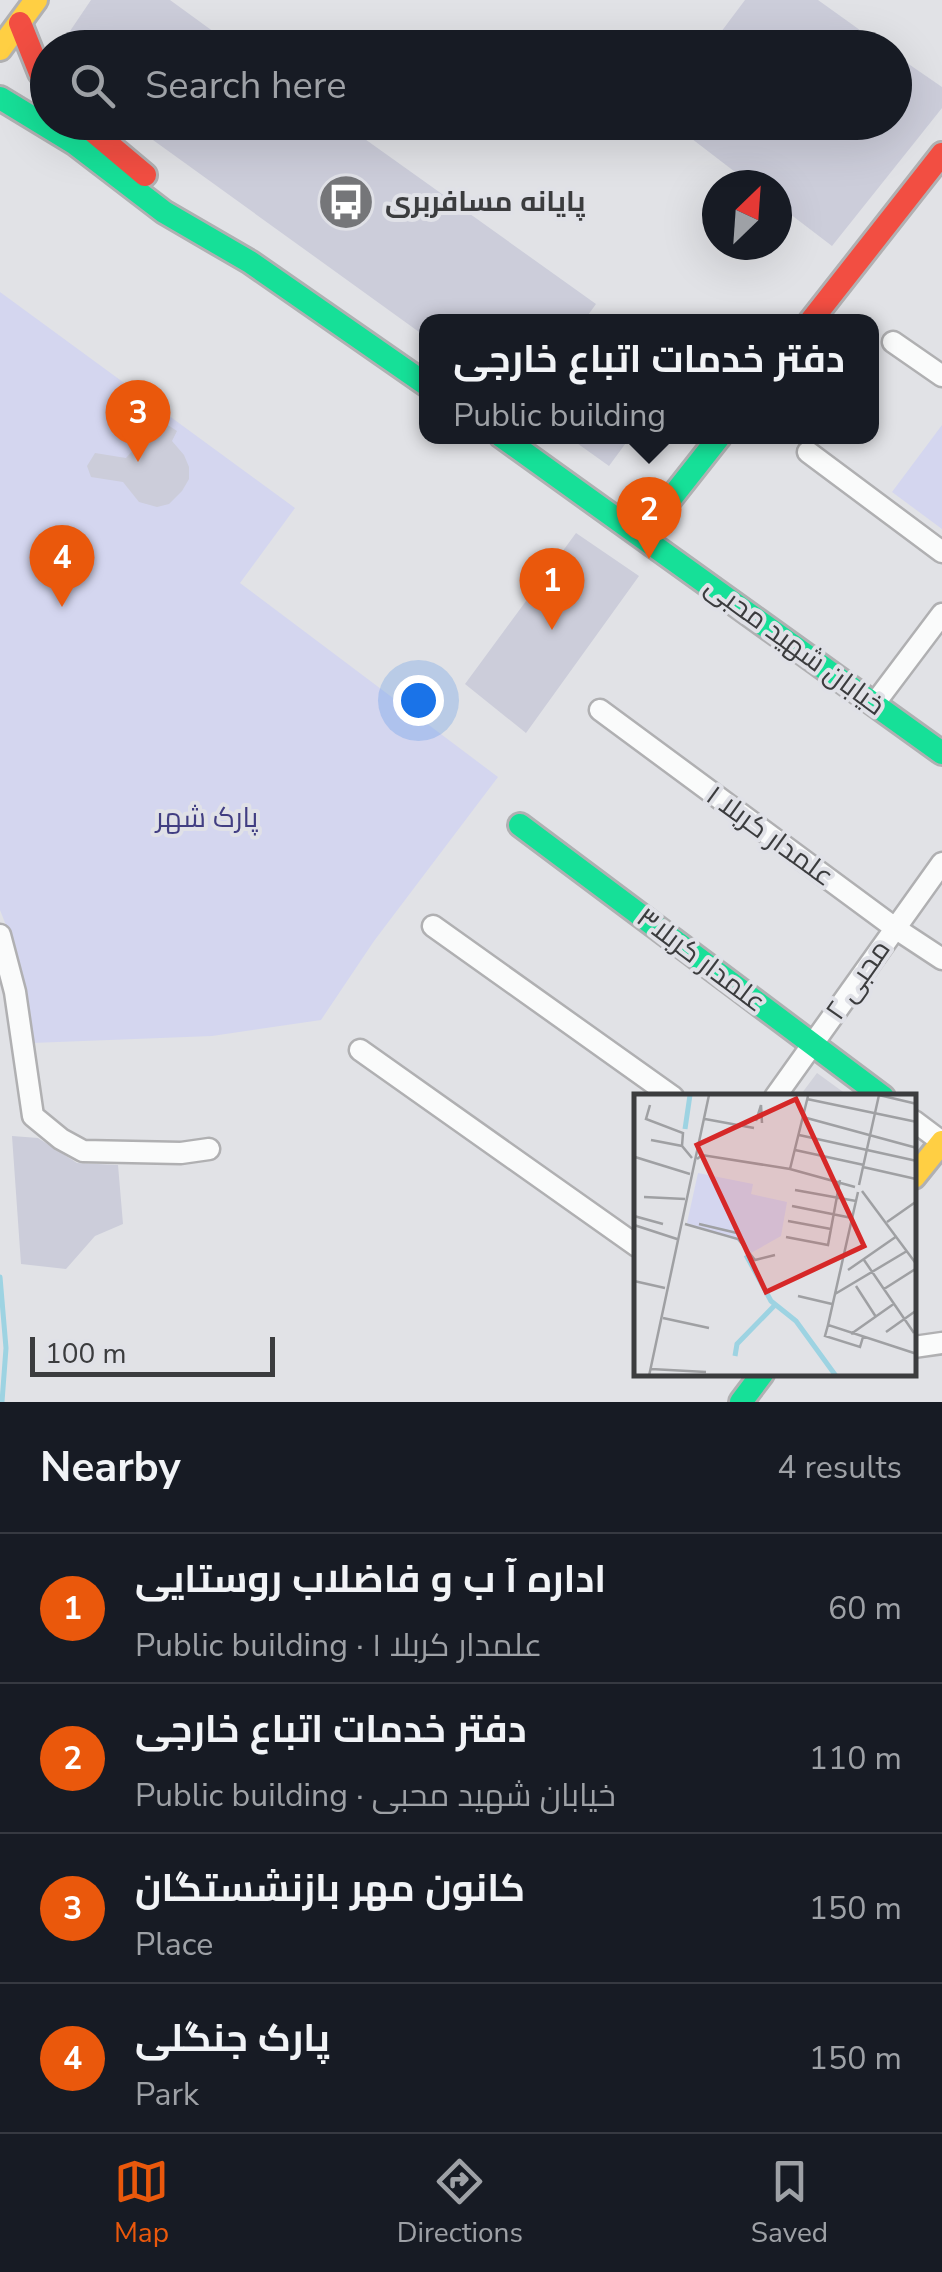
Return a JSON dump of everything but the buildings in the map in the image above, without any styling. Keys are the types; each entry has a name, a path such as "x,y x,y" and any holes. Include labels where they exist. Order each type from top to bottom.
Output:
{"main road":[{"path":"0,50 36,0"},
{"path":"20,23 30,48"},
{"path":"0,98 30,116"},
{"path":"69,140 164,212 250,262 419,380"},
{"path":"104,140 250,262"},
{"path":"817,314 938,168"},
{"name":"خیابان شهید محبی","path":"512,444 942,752"},
{"path":"642,535 714,444"},
{"name":"علمدار کربلا۳","path":"520,825 879,1094"},
{"path":"917,1173 942,1142"},
{"path":"741,1402 760,1377"}],"street":[{"path":"893,342 942,376"},
{"path":"808,452 942,552"},
{"path":"875,703 942,614"},
{"name":"علمدار کربلا ۱","path":"600,710 895,928 942,958"},
{"name":"محبی ۲","path":"777,1094 942,863"},
{"path":"433,926 669,1094"},
{"path":"0,935 15,992 33,1116 83,1151 181,1154 209,1149"},
{"path":"360,1050 634,1244"},
{"path":"917,1124 942,1142"},
{"path":"917,1347 942,1343"}],"shaded area":[{"path":"817,1073 846,1094 801,1094"}],"green space":[{"name":"پارک شهر","path":"0,292 295,508 240,583 498,777 374,941 321,1020 212,1036 32,1043 11,938 0,910"},
{"path":"942,425 942,529 892,492"}],"waterway":[{"path":"0,1277 6,1348 2,1402"}],"traffic: fast":[{"path":"0,98 30,116"},
{"path":"69,140 164,212 250,262 419,379"},
{"path":"512,444 942,753"},
{"path":"642,535 714,444"},
{"path":"520,825 879,1094"},
{"path":"741,1402 760,1377"}],"traffic: slow":[{"path":"0,49 36,0"},
{"path":"917,1173 942,1142"}],"traffic: jam":[{"path":"20,23 30,48"},
{"path":"103,140 145,175"},
{"path":"816,314 942,154"}],"place":[{"name":"پایانه مسافربری","path":"346,202"},
{"name":"کانون مهر بازنشستگان","path":"138,462"},
{"name":"دفتر خدمات اتباع خارجی","path":"649,559"},
{"name":"پارک جنگلی","path":"62,607"},
{"name":"اداره آ ب و فاضلاب روستایی","path":"552,630"}]}
